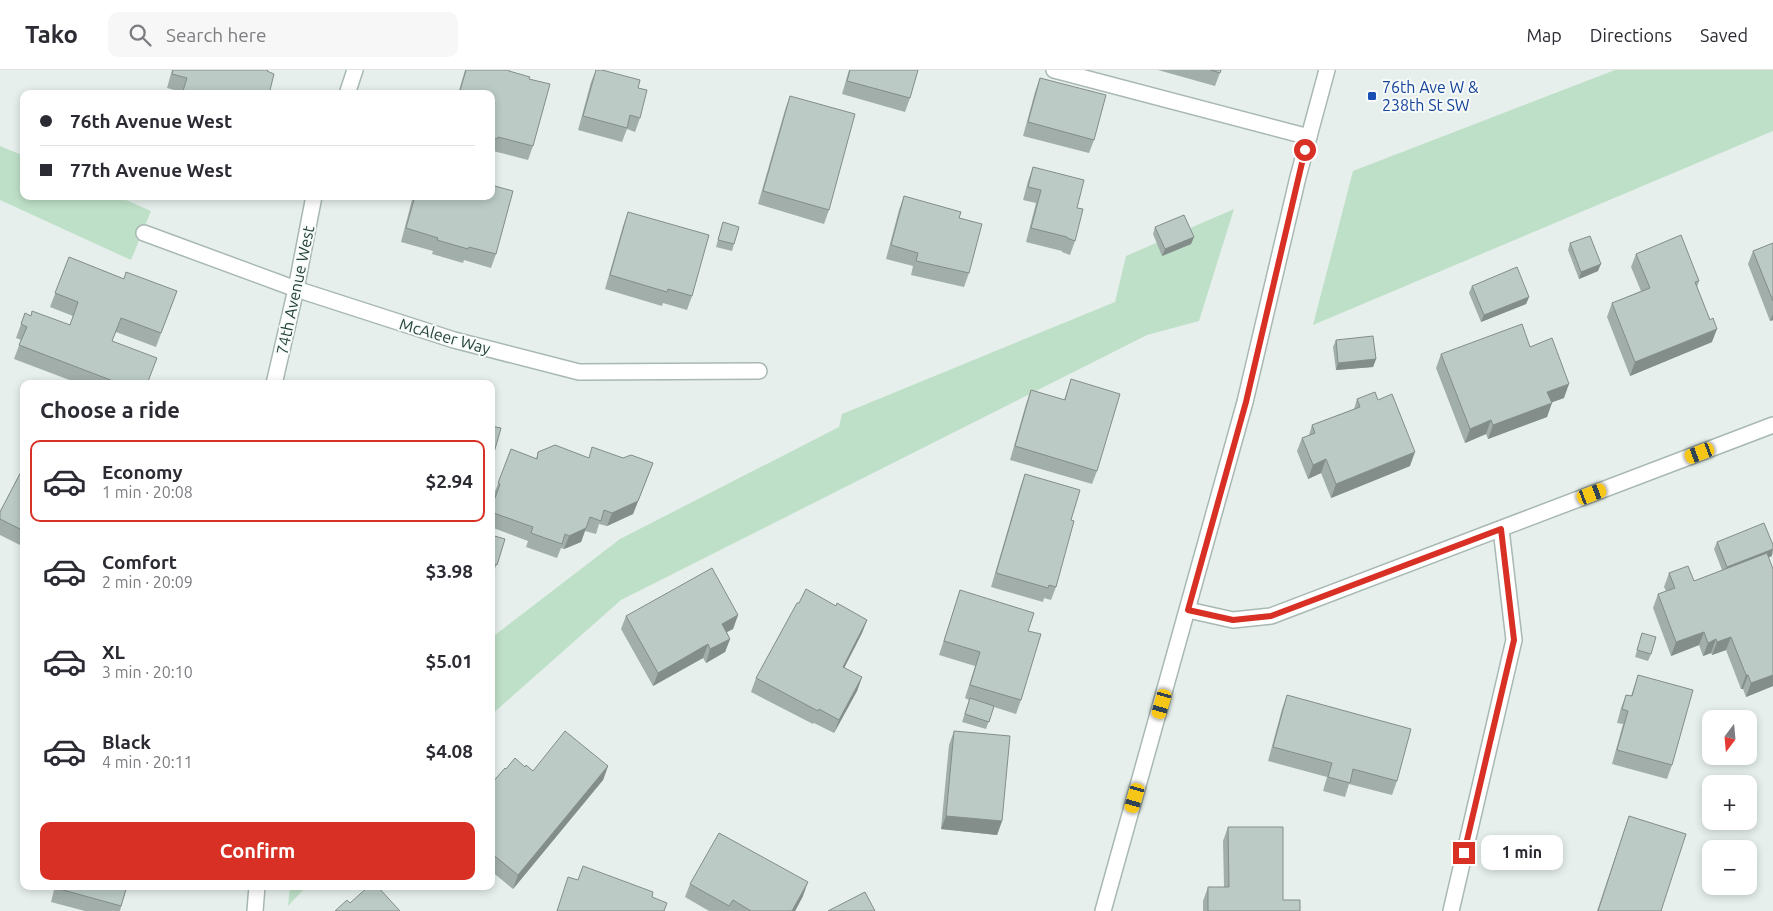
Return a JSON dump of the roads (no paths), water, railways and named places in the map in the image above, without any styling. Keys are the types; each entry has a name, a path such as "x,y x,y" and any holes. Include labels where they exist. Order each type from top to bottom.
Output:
{"street":[{"path":"348,90 356,70"},
{"path":"1054,70 1309,137"},
{"path":"1103,911 1246,402 1298,177 1327,70"},
{"name":"74th Avenue West","path":"275,380 296,289 313,200"},
{"name":"McAleer Way","path":"144,233 296,289 454,340 578,372 759,371"},
{"path":"1188,610 1233,620 1271,616 1773,425"},
{"path":"1451,911 1514,640 1501,529"},
{"path":"254,911 257,890"}],"place":[{"name":"76th Ave W & 238th St SW","path":"1372,96"}]}
